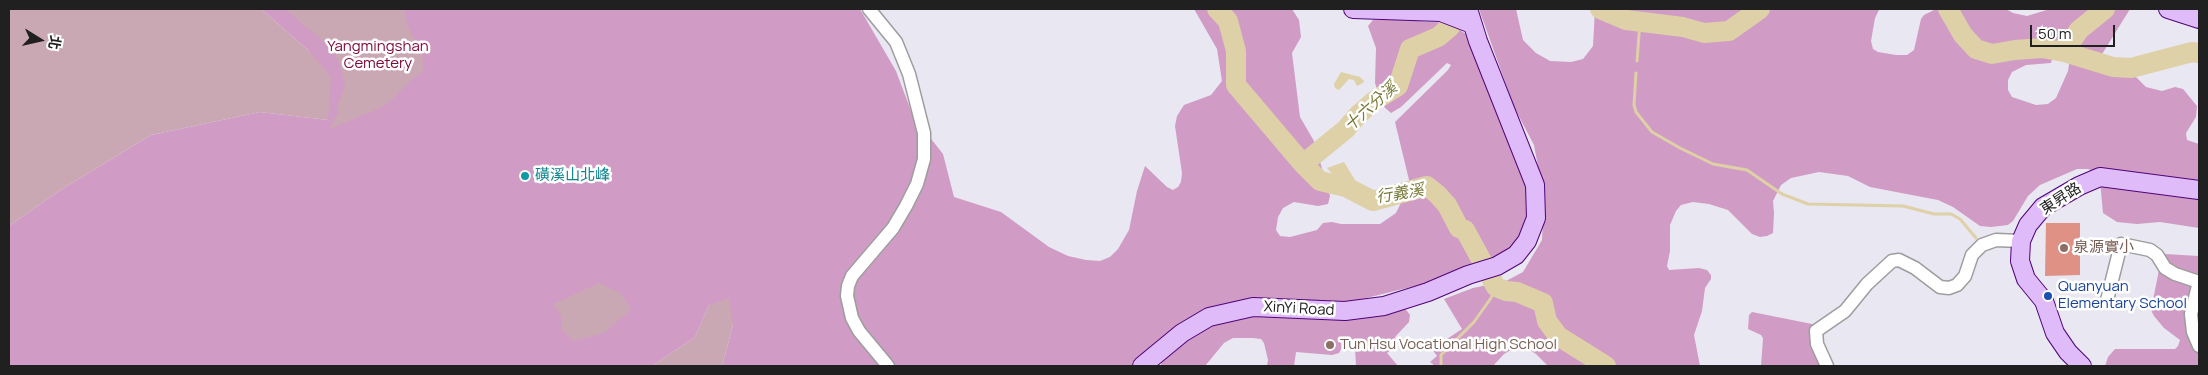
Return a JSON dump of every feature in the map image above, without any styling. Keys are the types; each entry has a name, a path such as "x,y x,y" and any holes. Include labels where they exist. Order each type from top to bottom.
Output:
{"street":[{"path":"868,9 896,42 909,74 924,133 924,159 917,184 893,228 852,276 848,286 847,296 852,318 859,331 888,366"},
{"path":"1353,9 1396,9 1470,16"},
{"path":"2168,9 2199,19"},
{"name":"XinYi Road","path":"1142,366 1182,333 1209,317 1253,307 1345,311 1384,306 1497,266 1516,255 1528,241 1536,218 1535,186 1470,16"},
{"name":"東昇路","path":"2082,366 2068,352 2055,332 2044,301 2026,279 2020,261 2021,241 2028,225 2043,207 2079,186 2100,177 2199,190"},
{"path":"1827,366 1818,344 1816,331 1845,311 1866,284 1892,261 1899,260 1915,268 1940,287 1949,288 1957,285 1965,276 1972,255 1982,245 1996,240 2021,241"},
{"path":"2106,300 2121,244 2150,250 2157,255 2165,268 2175,274 2199,282 2191,314 2193,332 2199,346"}],"green space":[{"path":"9,9 261,9 309,51 331,77 328,120 260,112 151,135 59,191 9,226"},
{"path":"261,9 860,9 896,71 913,116 943,154 954,197 1001,212 1049,247 1068,256 1100,261 1110,257 1118,249 1129,230 1137,191 1145,166 1167,187 1173,190 1178,187 1181,182 1182,173 1175,126 1177,116 1184,105 1211,95 1222,81 1217,49 1194,9 1292,9 1299,20 1301,37 1292,53 1300,117 1314,141 1330,196 1328,204 1318,206 1294,202 1283,208 1278,217 1276,230 1280,236 1290,237 1317,230 1323,223 1380,224 1396,213 1410,184 1395,122 1451,65 1447,63 1401,107 1391,113 1383,106 1375,83 1376,48 1368,26 1373,20 1387,19 1449,23 1472,38 1531,191 1530,217 1522,243 1472,272 1346,303 1203,315 1135,366 722,366 733,325 709,305 695,337 652,366 9,366 9,226 59,191 151,135 260,112 328,120 309,51"},
{"name":"Yangmingshan Cemetery","path":"286,9 404,9 408,27 422,53 424,70 409,82 390,102 376,110 329,129 338,113 338,104 345,86 340,65 329,45"},
{"path":"1479,9 1516,9 1523,40 1536,53 1550,61 1571,62 1583,59 1593,46 1595,9 1901,9 1879,10 1875,18 1871,41 1873,49 1878,52 1907,55 1914,50 1921,19 1924,15 1936,9 2006,9 2013,13 2027,16 2050,9 2130,9 2099,59 2135,76 2146,87 2162,91 2175,87 2183,89 2197,106 2196,117 2186,133 2187,140 2199,144 2199,228 2160,222 2137,224 2117,222 2103,213 2100,181 2095,172 2088,169 2077,169 2040,185 2028,196 2013,221 2008,225 1991,227 1980,226 1953,207 1938,200 1870,187 1848,176 1819,172 1791,178 1781,185 1773,201 1773,233 1767,236 1760,237 1752,234 1728,210 1709,204 1693,202 1681,205 1676,211 1670,225 1670,251 1667,266 1669,270 1699,268 1707,270 1711,275 1711,279 1705,288 1702,311 1694,335 1700,366 1548,366 1536,354 1524,346 1516,347 1504,354 1493,366 1435,366 1430,362 1437,356 1432,349 1462,329 1444,299 1473,288 1506,281 1523,272 1542,240 1544,198 1534,145 1514,107","holes":["2053,55 2070,58 2068,71 2056,98 2048,104 2036,105 2012,97 2008,90 2008,80 2012,72 2026,65 2051,63"]},
{"path":"2165,254 2199,256 2199,366 2105,366 2108,357 2115,349 2175,349 2178,346 2180,340 2164,328 2151,310 2159,270"},
{"path":"599,283 621,293 631,310 604,333 573,341 562,330 561,316 553,304"},
{"path":"729,298 733,325 722,366 652,366 695,337 709,305"},
{"path":"1404,307 1410,315 1409,322 1395,337 1398,344 1387,353 1398,366 1356,366 1355,348 1348,343 1344,344 1339,353 1332,355 1296,352 1294,366 1267,366 1268,360 1264,343 1261,339 1233,338 1224,343 1205,366 1161,366 1162,360 1205,323 1265,313"},
{"path":"1752,312 1812,324 1824,366 1761,366 1763,338 1761,335 1748,329 1749,315"}],"shaded area":[{"path":"1341,72 1360,77 1364,81 1357,86 1354,80 1349,79 1339,90 1335,88 1334,84"},
{"path":"1344,162 1355,180 1350,185 1334,176 1327,168"},
{"path":"2046,223 2080,223 2080,275 2045,276"}],"waterway":[{"name":"行義溪","path":"1217,9 1228,21 1236,51 1236,85 1303,164 1320,181 1346,187 1373,201 1427,186 1447,205 1459,228 1465,230 1496,287 1506,291 1517,292 1543,303 1547,321 1558,336 1606,366"},
{"name":"十六分溪","path":"1600,9 1626,20 1683,27 1704,33 1729,31 1760,9"},
{"name":"十六分溪","path":"1948,9 1963,35 1976,49 1992,54 2042,48 2064,52 2113,67 2131,68 2192,52 2199,53"},
{"path":"2064,52 2079,30 2105,9"},
{"path":"1637,61 1640,22"},
{"name":"十六分溪","path":"1303,164 1346,129 1374,101 1398,86 1410,49 1438,37 1450,27"},
{"path":"1636,73 1634,105 1636,112 1652,132 1680,148 1713,164 1747,170 1782,194 1808,204 1903,206 1934,214 1951,214 1960,219 1976,238"},
{"path":"1441,366 1441,355 1474,322 1491,298 1496,287"}],"place":[{"name":"磺溪山北峰","path":"525,176"},
{"name":"泉源實小","path":"2064,248"},
{"name":"Quanyuan Elementary School","path":"2048,296"},
{"name":"Tun Hsu Vocational High School","path":"1330,345"}]}
